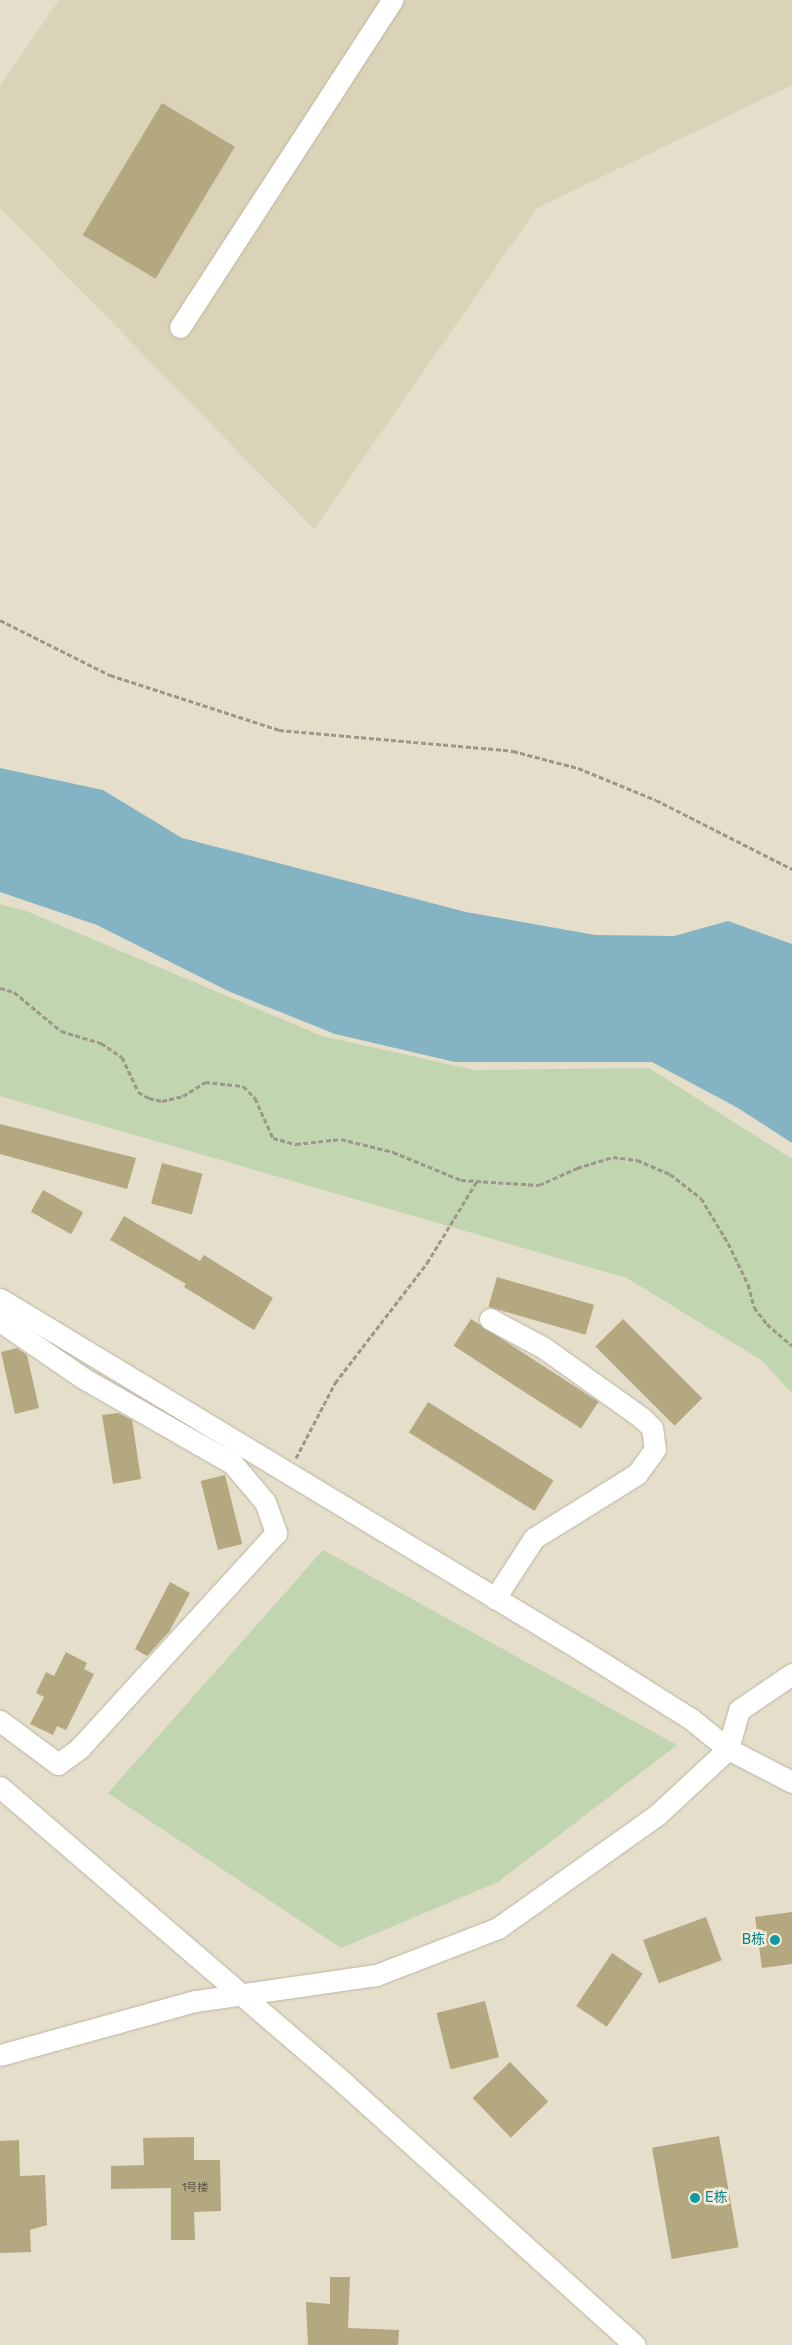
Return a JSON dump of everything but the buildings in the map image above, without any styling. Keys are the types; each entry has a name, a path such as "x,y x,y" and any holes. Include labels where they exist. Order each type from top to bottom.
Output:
{"street":[{"path":"180,327 392,0"},
{"path":"0,1299 287,1475 495,1598 691,1719 728,1749 792,1782"},
{"path":"490,1319 544,1348 642,1418 652,1428 656,1449 637,1474 534,1538 495,1598"},
{"path":"0,1321 83,1378 233,1464 265,1502 276,1533 80,1748 58,1764 0,1721"},
{"path":"0,2055 196,2001 244,1996 376,1975 498,1928 657,1815 728,1749 739,1710 792,1674"},
{"path":"0,1788 244,1996 635,2345"}],"path":[{"path":"0,620 110,675 279,730 513,751 578,768 656,800 792,869"},
{"path":"0,988 14,992 61,1031 101,1043 122,1057 138,1092 149,1098 162,1101 182,1096 205,1082 243,1086 255,1098 273,1138 296,1144 341,1138 393,1152 461,1180 539,1185 613,1157 637,1160 670,1174 701,1198 728,1243 748,1284 754,1307 767,1324 792,1346"},
{"path":"287,1475 335,1383 427,1263 477,1181"}],"shaded area":[{"path":"59,0 792,0 792,85 537,208 314,529 0,208 0,86"}],"green space":[{"path":"0,904 26,911 322,1036 474,1070 649,1068 792,1159 792,1393 761,1360 627,1278 0,1096"},
{"path":"323,1550 677,1745 498,1882 341,1948 108,1793"}],"water":[{"path":"0,768 103,790 182,838 466,912 595,935 674,936 728,921 792,944 792,1143 738,1108 652,1062 455,1062 335,1034 228,991 97,925 0,892"}],"place":[{"name":"B栋","path":"775,1940"},
{"name":"E栋","path":"695,2198"}]}
